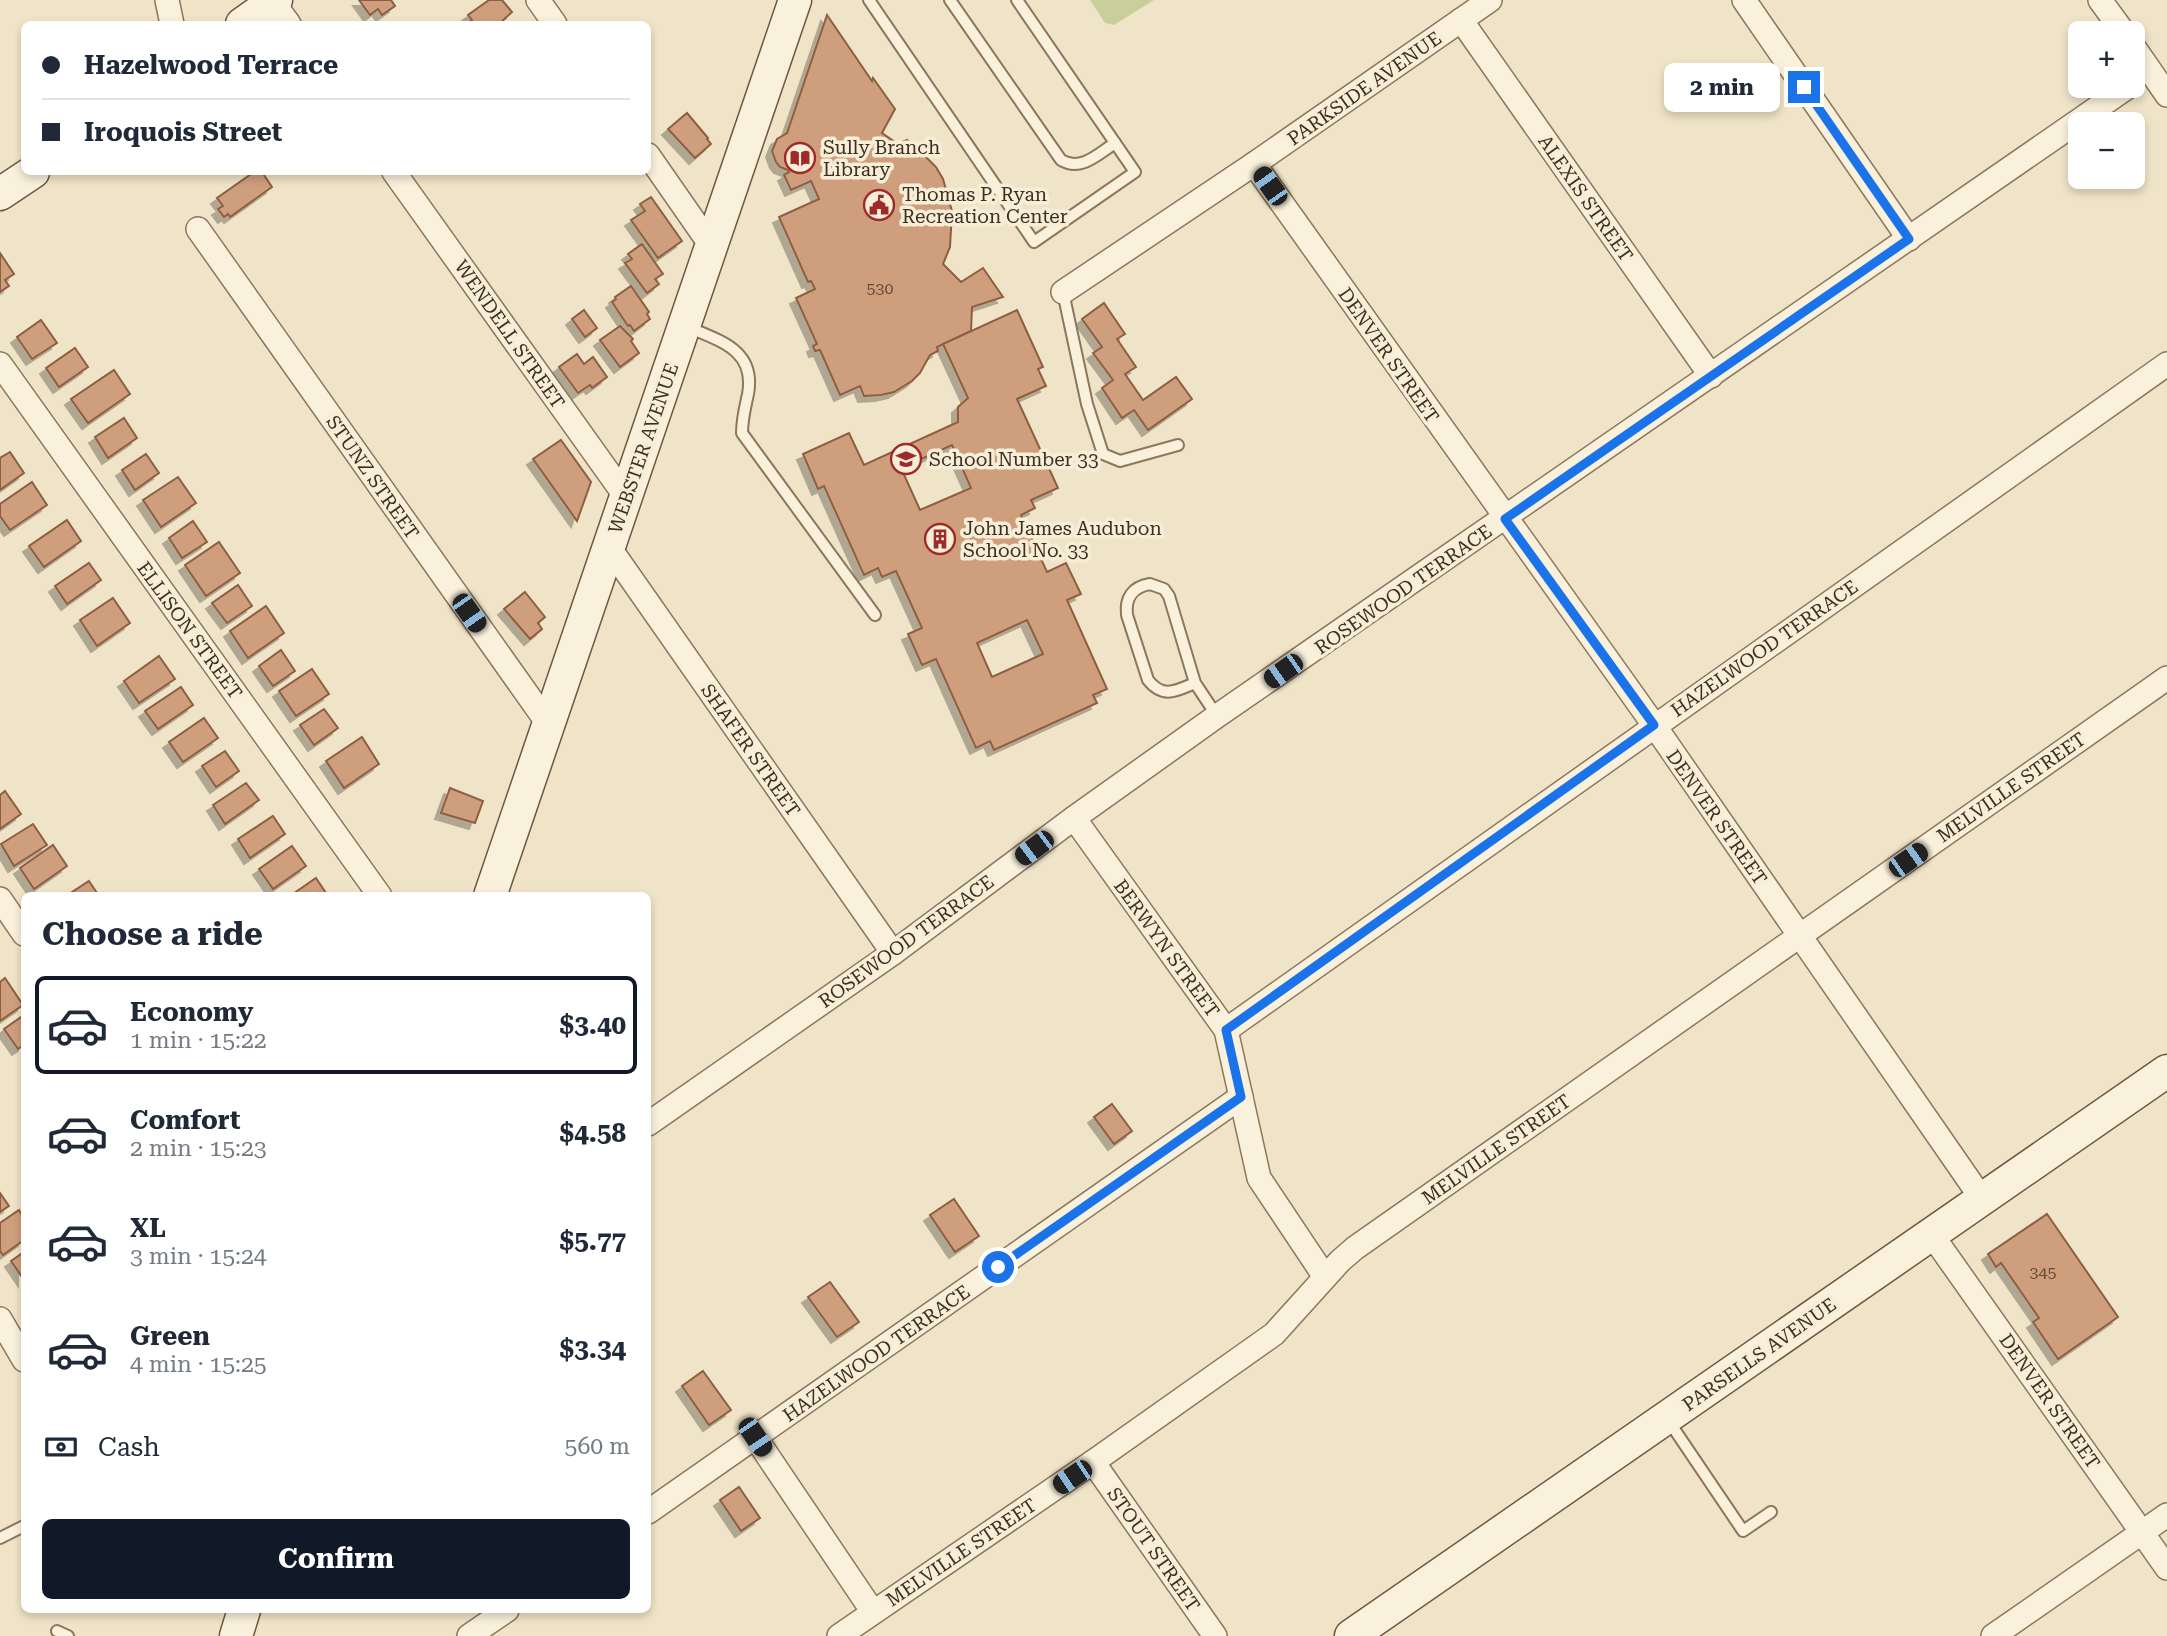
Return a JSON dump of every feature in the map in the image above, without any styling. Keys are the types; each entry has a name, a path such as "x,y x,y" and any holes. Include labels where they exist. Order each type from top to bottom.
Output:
{"street":[{"path":"167,0 171,21"},
{"path":"538,0 553,21"},
{"name":"WEBSTER AVENUE","path":"491,892 795,0"},
{"name":"PARKSIDE AVENUE","path":"1063,292 1254,164 1490,0"},
{"path":"1744,0 1909,239"},
{"path":"2101,0 2116,21"},
{"path":"250,21 280,9"},
{"name":"ALEXIS STREET","path":"1461,20 1711,376"},
{"path":"2145,75 2167,95"},
{"name":"ROSEWOOD TERRACE","path":"651,1122 893,953 1217,716 2112,98"},
{"path":"651,159 712,247"},
{"name":"DENVER STREET","path":"1254,164 1654,725 1982,1199"},
{"path":"0,194 28,175"},
{"name":"WENDELL STREET","path":"396,175 626,498"},
{"name":"STUNZ STREET","path":"198,229 549,726"},
{"name":"ELLISON STREET","path":"0,364 377,892"},
{"name":"HAZELWOOD TERRACE","path":"1226,1030 2167,364"},
{"name":"SHAFER STREET","path":"608,547 893,953"},
{"name":"MELVILLE STREET","path":"839,1636 1274,1334 1355,1248 2167,678"},
{"name":"BERWYN STREET","path":"1074,818 1226,1030 1259,1178 1325,1277"},
{"path":"0,899 21,930"},
{"name":"PARSELLS AVENUE","path":"1351,1636 2167,1071"},
{"name":"HAZELWOOD TERRACE","path":"651,1510 1241,1097"},
{"name":"DENVER STREET","path":"1932,1234 2167,1568"},
{"path":"0,1319 21,1355"},
{"path":"755,1437 873,1612"},
{"name":"STOUT STREET","path":"1093,1462 1215,1636"},
{"path":"1993,1636 2167,1515"},
{"path":"236,1636 243,1613"},
{"path":"469,1636 503,1613"}],"lane":[{"path":"869,0 1034,242 1135,172 1017,0"},
{"path":"950,0 1060,160 1069,165 1081,165 1115,143"},
{"path":"1063,292 1087,404 1103,454 1120,461 1178,445"},
{"path":"685,326 721,341 740,354 749,380 742,433 875,615"},
{"path":"1195,683 1172,693 1163,693 1154,688 1148,680 1127,615 1128,597 1133,590 1150,584 1164,589 1169,596 1195,683 1217,716"},
{"path":"1667,1418 1743,1531 1771,1512"},
{"path":"0,1538 21,1528"},
{"path":"57,1631 68,1636"}],"green space":[{"path":"1090,0 1154,0 1114,25 1105,23"}],"building":[{"path":"359,0 391,0 395,6 382,15 378,9 370,15"},
{"path":"489,0 502,0 512,12 502,21 470,21 468,15"},
{"name":"Thomas P. Ryan Recreation Center","path":"827,15 872,81 873,78 895,109 882,133 898,144 907,140 915,146 936,167 943,179 952,211 950,247 943,264 961,282 983,268 1003,297 972,307 971,331 937,347 938,351 930,355 912,381 894,392 881,395 864,396 860,386 840,395 820,350 815,351 813,346 817,344 796,298 815,289 811,281 808,282 779,217 819,199 811,181 791,190 784,175 789,172 780,167 772,151 777,139 787,133"},
{"path":"687,113 711,144 695,158 668,129"},
{"path":"250,175 264,175 272,187 230,217 228,214 224,217 218,209 223,206 217,198"},
{"path":"651,197 682,241 658,258 631,220 645,211 640,204"},
{"path":"642,244 663,274 655,279 659,284 647,293 625,263 632,259 628,254"},
{"path":"0,253 14,274 5,280 9,286 0,292"},
{"path":"631,286 649,312 647,314 650,319 634,331 612,302"},
{"path":"1104,303 1125,334 1117,339 1136,367 1125,374 1143,400 1176,377 1192,399 1148,430 1134,410 1122,418 1102,388 1113,380 1093,353 1102,347 1082,319"},
{"path":"584,310 597,328 585,337 572,319"},
{"name":"John James Audubon School No. 33","path":"1017,310 1043,367 1038,369 1046,386 1017,399 1058,488 1031,500 1035,508 1021,515 1047,572 1066,563 1081,594 1067,600 1107,689 1093,695 1097,703 994,750 990,741 976,748 936,659 922,665 908,634 922,628 896,571 882,577 878,568 864,575 824,486 818,489 803,454 849,433 864,465 958,422 958,407 968,398 943,344","holes":["952,445 971,488 920,510 901,468","1027,620 1043,654 992,677 977,643"]},
{"path":"41,320 57,343 32,359 17,337"},
{"path":"620,326 633,339 631,341 639,353 620,367 600,340"},
{"path":"75,348 88,367 59,387 46,368"},
{"path":"577,354 584,364 593,357 607,377 592,388 590,385 578,393 559,367"},
{"path":"114,370 130,394 88,423 71,399"},
{"path":"124,418 137,438 108,458 95,437"},
{"path":"561,440 591,482 577,521 533,459"},
{"path":"10,452 24,473 0,490 0,458"},
{"path":"146,454 159,473 135,490 122,470"},
{"path":"178,477 196,503 161,527 143,500"},
{"path":"32,482 47,505 10,530 0,516 0,504"},
{"path":"67,520 81,541 44,567 29,546"},
{"path":"193,521 207,542 182,558 169,538"},
{"path":"219,542 240,573 206,596 185,565"},
{"path":"89,563 101,580 67,604 55,586"},
{"path":"238,585 252,606 227,623 212,603"},
{"path":"525,592 545,617 538,623 542,629 530,639 504,609"},
{"path":"113,598 130,623 97,646 80,620"},
{"path":"266,606 284,633 248,658 230,631"},
{"path":"281,650 295,671 273,686 259,666"},
{"path":"159,656 175,679 139,703 124,681"},
{"path":"312,669 329,694 296,716 279,691"},
{"path":"181,687 193,705 158,729 145,711"},
{"path":"324,709 338,728 314,745 300,725"},
{"path":"204,718 218,738 183,762 169,742"},
{"path":"362,737 379,764 344,788 326,761"},
{"path":"225,751 239,771 216,787 202,766"},
{"path":"246,783 259,800 225,824 213,805"},
{"path":"450,788 483,801 475,823 441,813"},
{"path":"5,791 21,814 0,829 0,795"},
{"path":"273,816 285,834 250,858 238,839"},
{"path":"33,824 47,845 14,866 1,844"},
{"path":"53,845 67,866 34,889 20,868"},
{"path":"292,846 306,866 273,889 259,869"},
{"path":"316,878 325,892 296,892"},
{"path":"89,881 96,892 72,892"},
{"path":"5,978 21,1002 21,1006 0,1021 0,982"},
{"path":"21,1017 21,1047 18,1049 4,1029"},
{"path":"1112,1104 1132,1131 1114,1144 1094,1117"},
{"path":"0,1193 9,1206 0,1212"},
{"path":"954,1199 979,1236 955,1252 930,1215"},
{"path":"19,1210 21,1213 21,1242 3,1255 0,1251 0,1223"},
{"path":"2047,1214 2118,1317 2058,1359 2033,1322 2039,1318 2001,1263 1996,1267 1988,1254"},
{"path":"21,1254 21,1276 11,1261"},
{"path":"830,1282 859,1322 837,1337 808,1297"},
{"path":"703,1371 731,1410 709,1425 682,1386"},
{"path":"739,1487 760,1518 741,1531 720,1500"}],"place":[{"name":"Sully Branch Library","path":"800,158"},
{"name":"Thomas P. Ryan Recreation Center","path":"879,205"},
{"name":"School Number 33","path":"906,459"},
{"name":"John James Audubon School No. 33","path":"940,539"}],"route":[{"path":"998,1267 1241,1097 1226,1030 1654,725 1505,519 1909,239 1804,87"}]}
